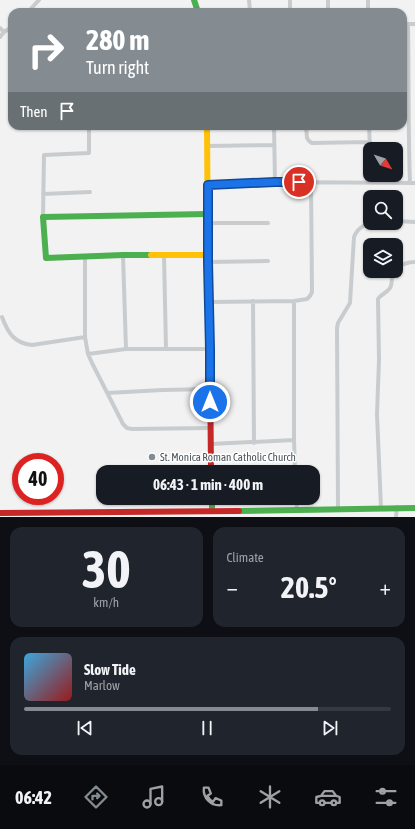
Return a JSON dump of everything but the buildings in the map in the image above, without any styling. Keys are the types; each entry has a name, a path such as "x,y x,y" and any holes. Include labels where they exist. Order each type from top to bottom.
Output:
{"street":[{"path":"32,8 39,0"},
{"path":"410,184 408,142 408,24 415,24"},
{"path":"0,28 4,32"},
{"path":"0,37 8,30"},
{"path":"409,65 415,65"},
{"path":"409,104 415,104"},
{"path":"88,130 89,153 44,155 43,217 46,258 85,258 123,255 208,255"},
{"path":"207,130 211,465"},
{"path":"274,130 275,182"},
{"path":"306,130 308,141 312,143 363,142"},
{"path":"370,130 370,142"},
{"path":"408,142 415,142"},
{"path":"207,146 274,145"},
{"path":"208,185 275,182 363,182"},
{"path":"209,302 294,301 307,299 310,296 312,292 310,182"},
{"path":"371,182 415,183"},
{"path":"43,194 90,192"},
{"path":"43,217 208,214"},
{"path":"403,221 415,222"},
{"path":"208,223 268,223"},
{"path":"338,509 337,328 338,323 350,303 354,236 356,231 363,226"},
{"path":"123,255 126,349"},
{"path":"164,255 166,349"},
{"path":"85,258 85,337 88,354 123,424 127,428 132,429 210,428"},
{"path":"208,262 268,261"},
{"path":"403,264 415,262"},
{"path":"381,508 377,414 379,360 378,300 390,288 392,278"},
{"path":"253,301 254,442"},
{"path":"294,301 295,465"},
{"path":"2,317 8,331 12,336 24,344 32,345 85,337"},
{"path":"88,354 126,349 210,349"},
{"path":"107,393 210,388"},
{"path":"210,444 294,440"},
{"path":"212,505 212,511"},
{"path":"297,505 297,509"},
{"path":"396,517 397,507"},
{"path":"0,513 158,514 297,509 415,508"}],"traffic: fast":[{"path":"194,0 197,8"},
{"path":"151,255 46,258 43,217 208,214"},
{"path":"212,505 212,511"},
{"path":"239,511 415,508"}],"traffic: slow":[{"path":"207,130 210,361"},
{"path":"151,255 208,255"}],"traffic: jam":[{"path":"210,361 211,465"},
{"path":"0,513 239,511"}],"place":[{"name":"St. Monica Roman Catholic Church","path":"152,457"}],"route":[{"path":"210,402 208,185 299,182"}]}
